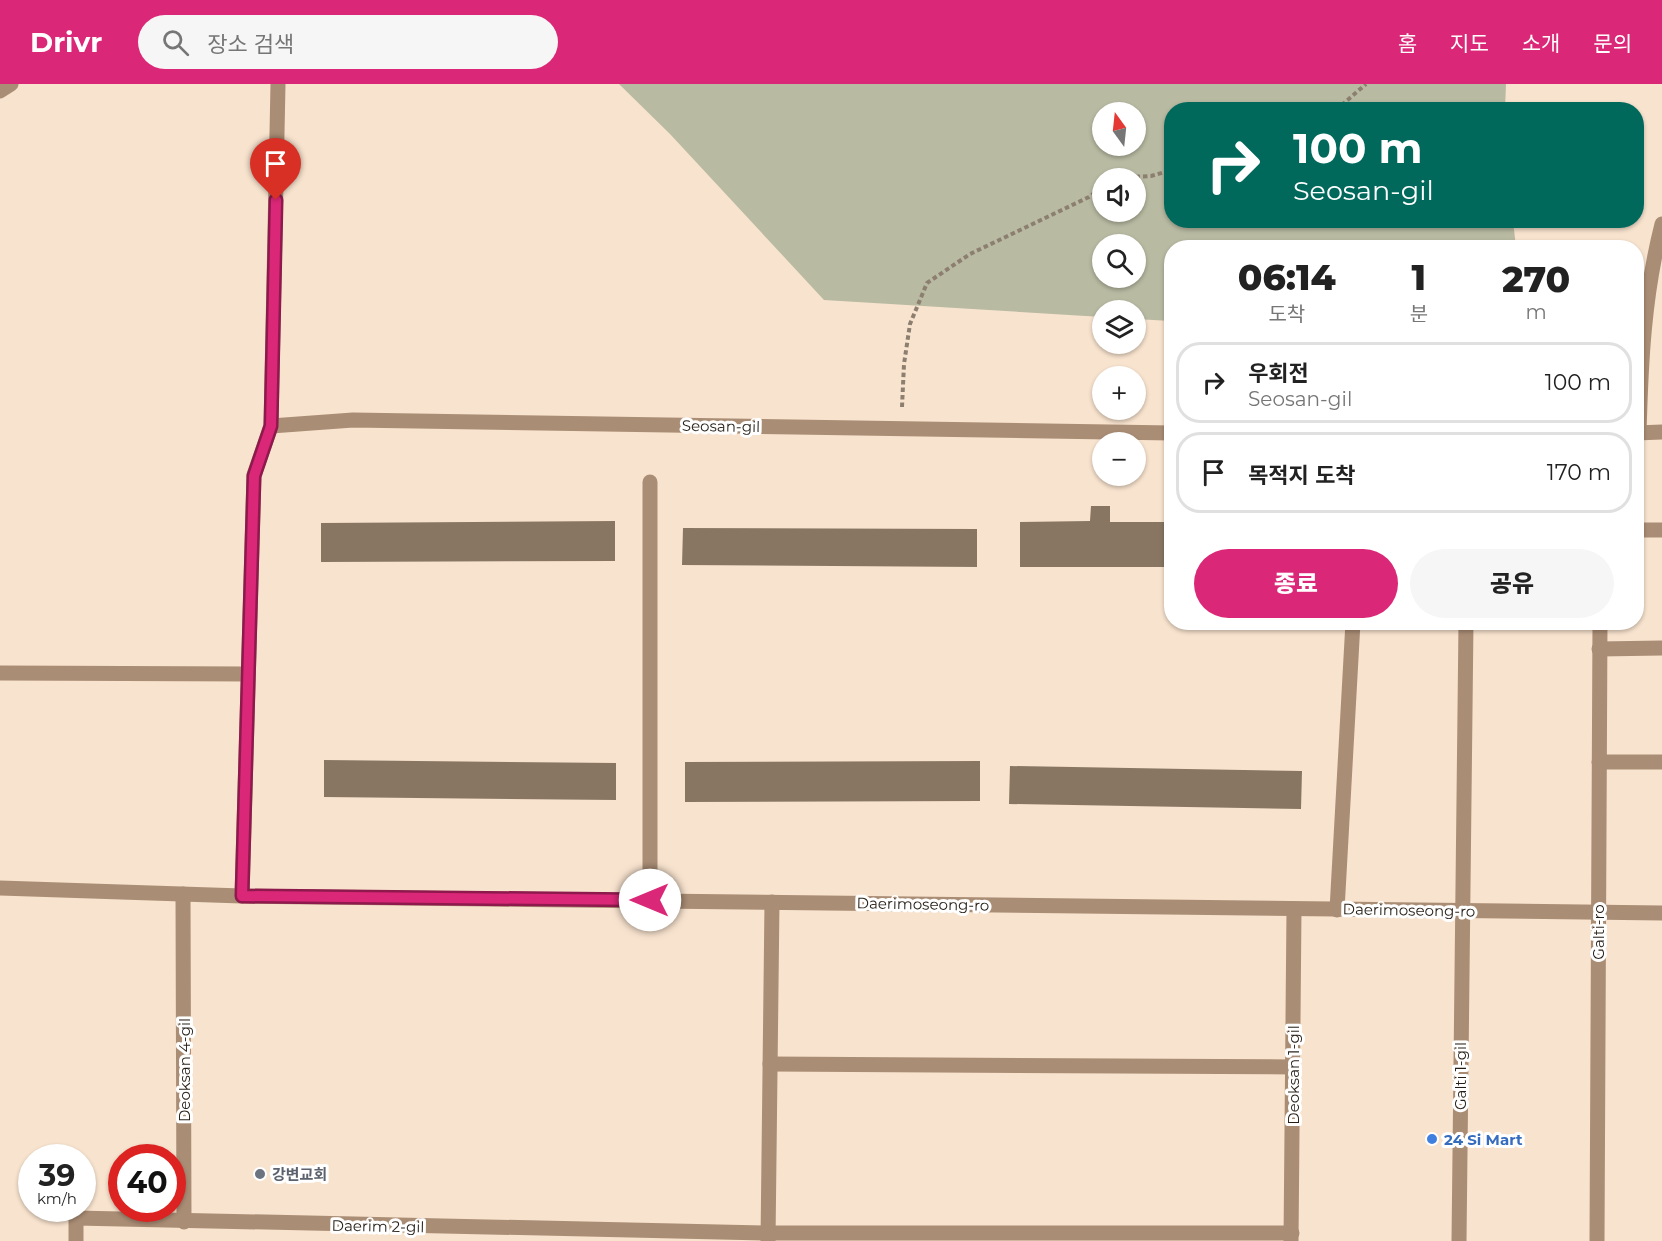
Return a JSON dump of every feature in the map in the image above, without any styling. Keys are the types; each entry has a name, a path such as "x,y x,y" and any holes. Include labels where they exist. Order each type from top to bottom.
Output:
{"street":[{"path":"0,91 11,84"},
{"path":"242,896 254,476 271,426 278,84"},
{"path":"1644,319 1651,268 1662,224"},
{"name":"Seosan-gil","path":"271,426 353,420 1164,433"},
{"path":"1644,433 1662,432"},
{"path":"650,482 650,900"},
{"path":"1644,530 1662,530"},
{"path":"1337,910 1353,630"},
{"name":"Galti 1-gil","path":"1459,1241 1466,630"},
{"name":"Galti-ro","path":"1597,1241 1600,630"},
{"path":"1599,649 1662,648"},
{"path":"0,673 248,674"},
{"path":"1599,762 1662,762"},
{"name":"Daerimoseong-ro","path":"0,888 242,896 1662,914"},
{"name":"Deoksan 4-gil","path":"183,894 184,1144"},
{"path":"768,1237 772,902"},
{"name":"Deoksan 1-gil","path":"1292,1237 1294,909"},
{"path":"770,1064 1294,1067"},
{"path":"76,1241 76,1218 108,1219"},
{"name":"Daerim 2-gil","path":"184,1222 768,1237 1292,1237"},
{"path":"319,1225 319,1241"}],"path":[{"path":"1345,102 1366,84"},
{"path":"1146,176 1164,172"},
{"path":"895,429 904,401 904,364 910,324 927,283 970,254 1092,195"}],"green space":[{"path":"619,84 1506,84 1505,102 1164,102 1164,228 1514,228 1515,240 1164,240 1164,321 1146,320 1146,300 1092,300 1092,316 824,300 670,134"}],"building":[{"path":"1091,506 1110,506 1110,522 1164,522 1164,567 1020,567 1020,522 1090,521"},
{"path":"615,521 615,561 321,562 321,523"},
{"path":"683,528 977,529 977,567 682,565"},
{"path":"324,760 616,763 616,800 324,797"},
{"path":"980,761 980,801 685,802 685,762"},
{"path":"1010,766 1302,771 1301,809 1009,804"}],"place":[{"name":"24 Si Mart","path":"1432,1139"},
{"name":"강변교회","path":"260,1174"}],"route":[{"path":"276,200 271,426 254,476 242,896 650,900"}]}
